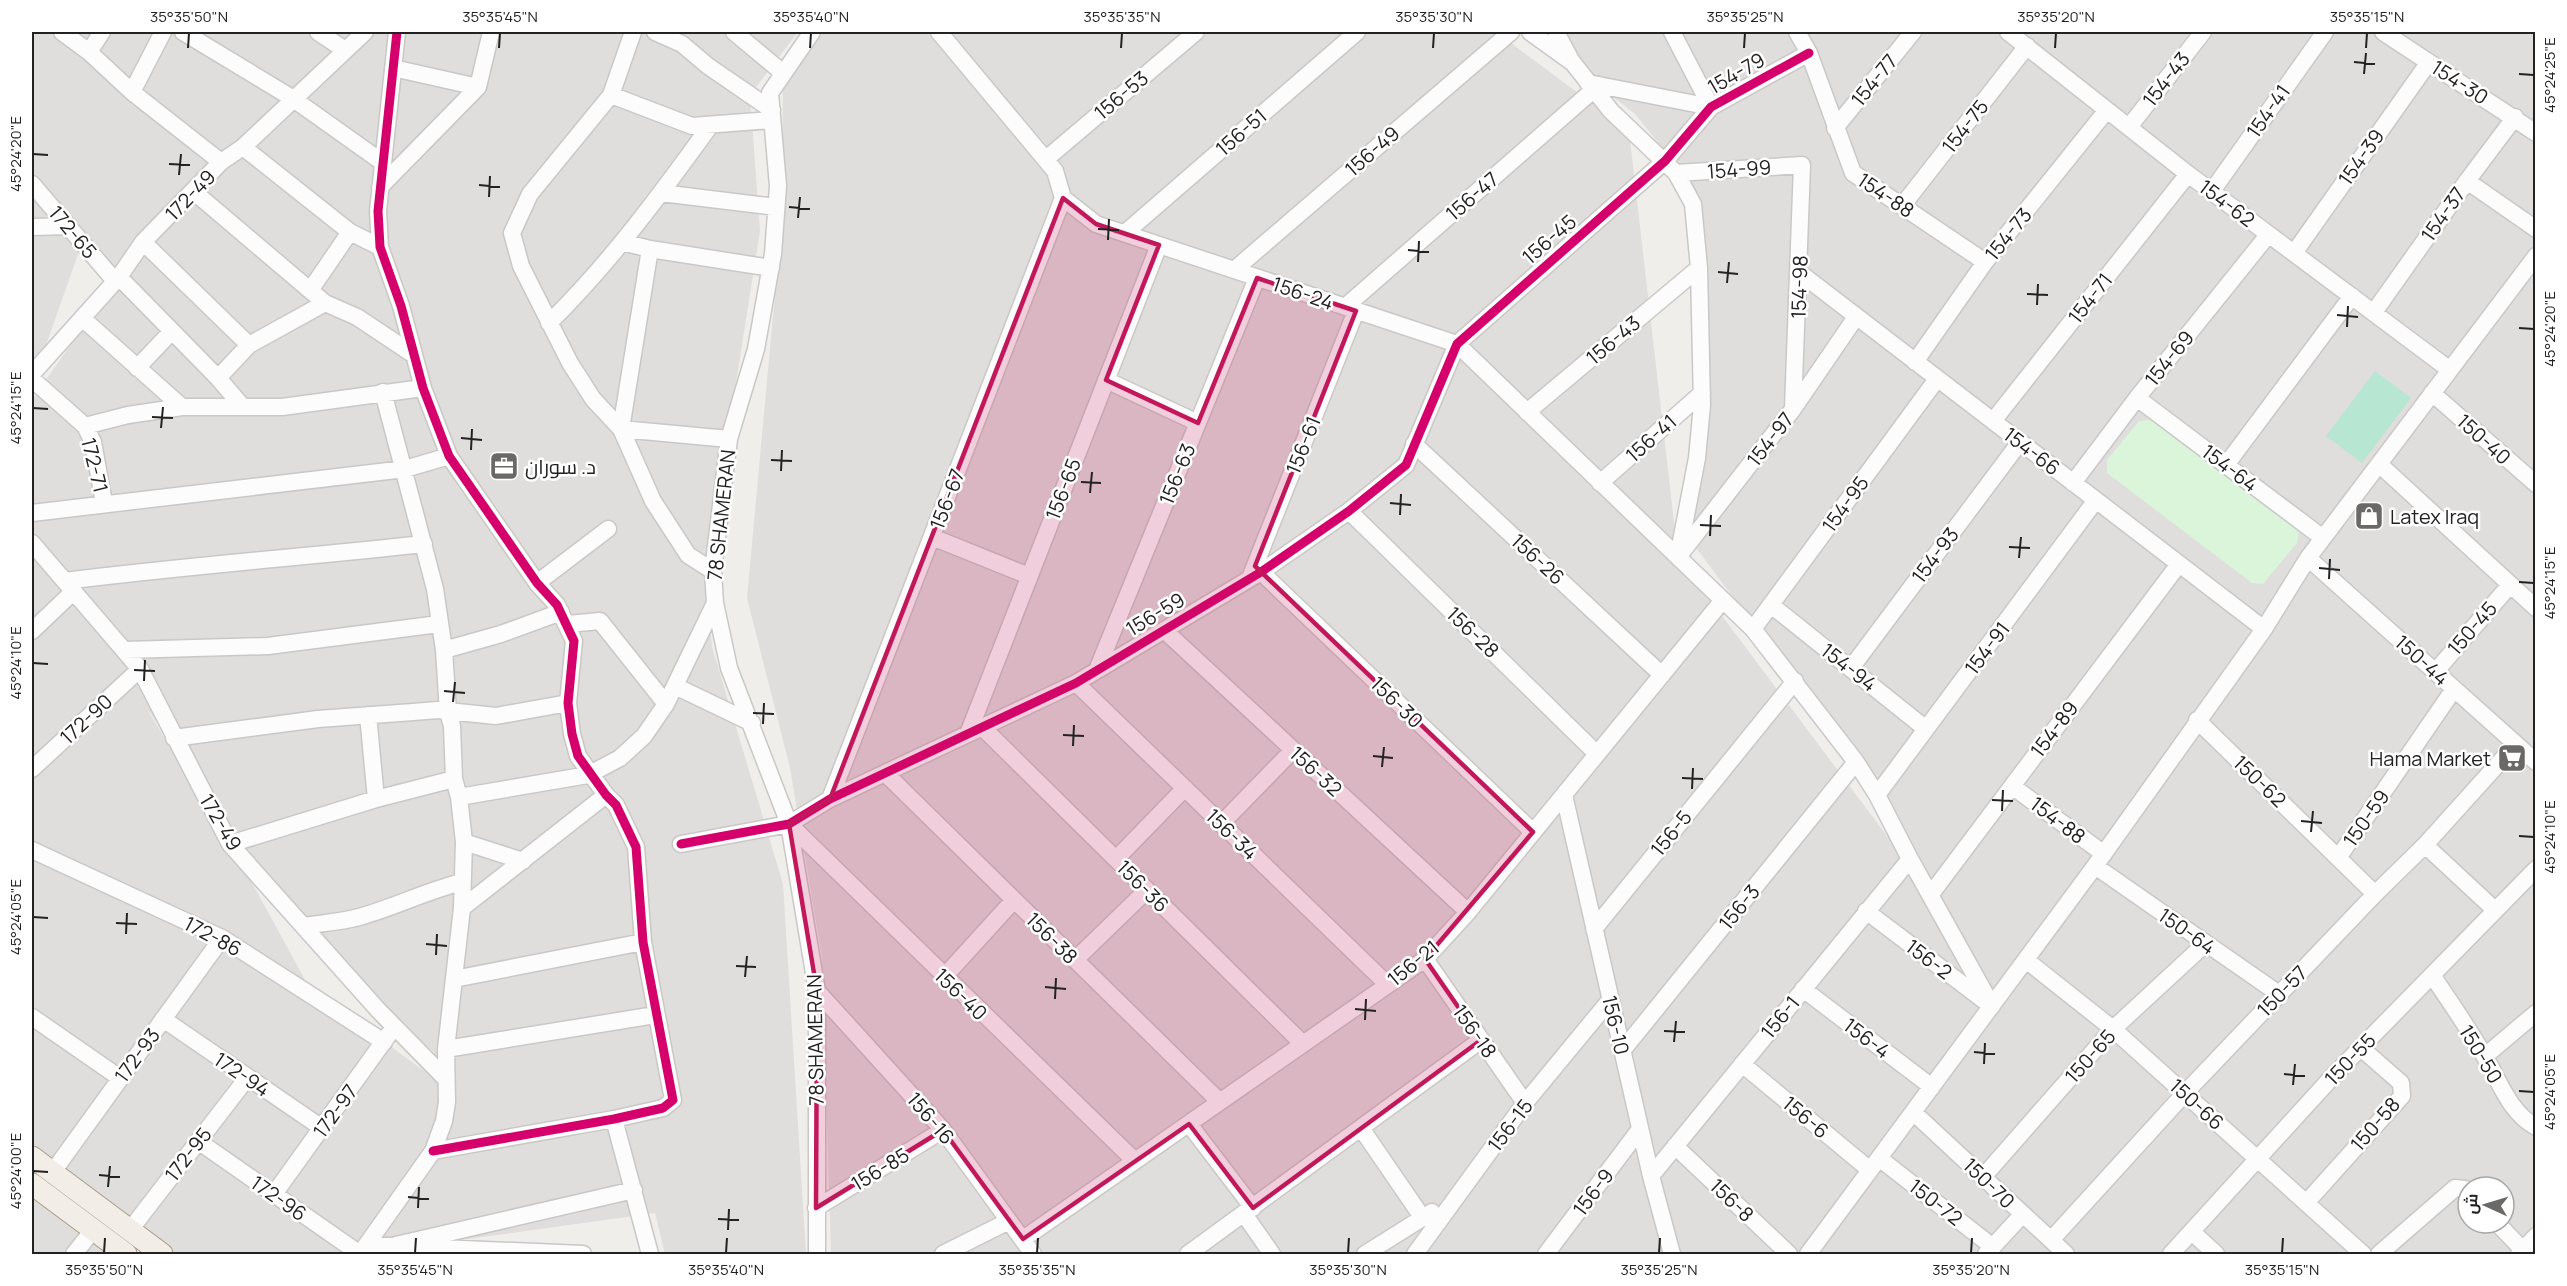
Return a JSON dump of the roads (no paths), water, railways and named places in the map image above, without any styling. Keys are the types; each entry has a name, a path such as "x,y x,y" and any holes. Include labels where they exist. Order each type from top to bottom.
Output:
{"main road":[{"path":"32,1157 162,1254"},
{"path":"32,1184 126,1254"}],"street":[{"path":"62,32 89,52 132,92 221,162"},
{"path":"89,52 102,32"},
{"path":"132,92 163,32"},
{"path":"183,32 292,98 382,162"},
{"path":"318,32 345,50"},
{"name":"172-49","path":"32,374 68,331 117,279 143,242 221,162 243,147 292,98 365,32"},
{"path":"397,32 378,211 380,247 401,306 423,387 449,456 564,618 574,641 568,703 572,734 579,756 606,795 616,805 636,847 643,942 655,1016 673,1100 663,1108 614,1119 433,1151"},
{"path":"380,187 478,87 492,32"},
{"path":"633,32 611,95 530,194 512,233 521,266 570,363 593,399 621,429 653,501 688,555 713,571"},
{"path":"655,32 682,44 772,115"},
{"path":"734,32 783,74"},
{"name":"78 SHAMERAN","path":"812,32 770,93 778,186 771,268 756,349 729,440 713,571 715,603 729,668 789,824 801,880 818,991 817,1254"},
{"path":"939,32 1055,171 1063,198"},
{"name":"156-53","path":"1046,159 1197,32"},
{"name":"156-51","path":"1125,233 1357,32"},
{"name":"156-49","path":"1234,270 1510,32"},
{"path":"1530,32 1573,63"},
{"path":"1556,32 1573,63 1629,131 1671,167 1693,204 1699,268 1702,393 1697,459 1678,557"},
{"path":"1672,32 1711,107"},
{"name":"154-88","path":"1797,32 1809,53 1852,173 1985,262"},
{"name":"154-77","path":"1835,128 1913,32"},
{"name":"154-62","path":"2008,32 2188,174 2450,370"},
{"name":"154-43","path":"2129,127 2203,32"},
{"name":"154-41","path":"2212,191 2325,32"},
{"name":"154-30","path":"2383,32 2515,117 2535,133"},
{"name":"154-75","path":"1902,206 2027,46"},
{"name":"154-79","path":"1671,167 1711,107 1809,53"},
{"name":"154-39","path":"2294,253 2429,62"},
{"path":"393,68 478,87"},
{"path":"1593,86 1711,107"},
{"name":"156-47","path":"1350,309 1593,86"},
{"path":"611,95 692,126 710,126 772,115"},
{"name":"154-73","path":"1915,362 1985,262 2107,110"},
{"name":"154-37","path":"2374,312 2515,117"},
{"path":"549,323 638,225 710,126"},
{"path":"243,147 350,232 380,247"},
{"name":"154-99","path":"1671,167 1802,165"},
{"name":"154-98","path":"1793,409 1800,273 1802,165"},
{"name":"156-45","path":"1456,345 1671,167"},
{"name":"154-71","path":"1993,421 2188,174"},
{"path":"2467,181 2535,229"},
{"name":"172-65","path":"32,184 117,279 172,331 243,407"},
{"path":"194,191 325,303 357,317 414,355"},
{"path":"661,193 776,207"},
{"name":"156-24","path":"1063,198 1096,224 1456,345 1753,629 1856,762 1877,795 1992,1006"},
{"name":"156-67","path":"830,799 1063,198"},
{"path":"32,227 69,226"},
{"path":"311,289 350,232"},
{"name":"154-69","path":"2073,483 2137,398 2268,235"},
{"path":"143,242 249,345"},
{"path":"622,242 650,249 771,268"},
{"name":"156-65","path":"975,731 1029,576 1159,245"},
{"path":"621,429 650,249"},
{"path":"1808,1254 2099,860 2264,629 2308,558 2535,256"},
{"name":"156-43","path":"1527,412 1699,268"},
{"name":"154-66","path":"1800,273 2264,629"},
{"name":"156-63","path":"1097,670 1257,278"},
{"path":"2226,465 2352,296"},
{"path":"218,378 249,345 325,303"},
{"name":"156-61","path":"1255,575 1350,309"},
{"name":"154-97","path":"1678,557 1793,409 1856,317"},
{"path":"82,318 182,407"},
{"path":"137,368 172,331"},
{"name":"156-59","path":"789,824 830,799 1076,683 1255,575 1349,511 1406,465 1456,345"},
{"name":"172-71","path":"32,379 85,426 93,442 104,503"},
{"name":"154-95","path":"1753,629 1937,379"},
{"path":"1106,380 1198,423"},
{"path":"85,426 128,415 182,407 282,406 423,387"},
{"path":"364,1250 433,1151 444,1121 447,1102 446,1049 462,908 464,842 459,797 454,779 452,726 448,712 444,650 435,589 383,392"},
{"name":"156-41","path":"1600,483 1702,393"},
{"name":"150-40","path":"2432,393 2535,484"},
{"name":"154-64","path":"2137,398 2324,538"},
{"path":"621,429 729,440"},
{"name":"154-93","path":"1851,668 2020,442"},
{"name":"156-26","path":"1414,444 1662,675"},
{"path":"32,513 405,470 449,456"},
{"path":"2379,464 2535,608"},
{"name":"154-91","path":"1877,795 2096,501"},
{"name":"156-28","path":"1349,511 1597,754"},
{"path":"537,583 608,529"},
{"path":"932,537 1029,576"},
{"name":"172-49","path":"32,543 140,669 230,844 394,1027 445,1078"},
{"path":"32,631 70,586 151,570 258,562 424,544"},
{"name":"150-44","path":"2308,558 2535,762"},
{"name":"154-89","path":"1930,894 2178,564"},
{"name":"156-30","path":"1255,575 1533,832"},
{"name":"150-45","path":"2435,672 2510,585"},
{"name":"156-21","path":"1023,1239 1425,959 1468,912 1723,600"},
{"path":"459,797 591,773 620,758 644,736 666,704 715,603"},
{"name":"154-94","path":"1772,606 1926,729"},
{"path":"444,650 564,618 600,621 666,704"},
{"path":"125,650 268,646 439,624"},
{"name":"156-32","path":"1164,630 1468,912"},
{"name":"172-90","path":"32,769 140,669"},
{"name":"156-5","path":"1594,929 1795,681"},
{"name":"156-34","path":"1076,683 1388,985"},
{"path":"675,686 752,723"},
{"name":"150-59","path":"2338,858 2454,690"},
{"path":"174,738 318,719 438,710 496,717 568,703"},
{"path":"368,715 376,799"},
{"name":"150-62","path":"2197,720 2374,894"},
{"name":"156-36","path":"975,731 1116,859 1303,1044"},
{"name":"150-57","path":"2050,1240 2185,1093 2374,894 2426,845 2516,744"},
{"path":"1221,824 1293,750"},
{"name":"156-3","path":"1622,1051 1856,762"},
{"name":"156-38","path":"885,773 1220,1102"},
{"path":"230,844 376,799 454,779"},
{"name":"154-88","path":"2012,786 2099,860"},
{"path":"1116,859 1185,788"},
{"path":"462,908 606,795"},
{"name":"156-10","path":"1564,795 1640,1129 1671,1253"},
{"path":"681,844 789,824"},
{"name":"156-40","path":"789,824 1135,1161"},
{"path":"464,842 523,861"},
{"path":"2426,845 2495,910"},
{"name":"172-86","path":"34,855 222,938 384,1042"},
{"name":"156-1","path":"1651,1176 1910,859"},
{"name":"150-64","path":"2099,860 2205,944 2279,994"},
{"name":"150-55","path":"2171,1254 2361,1048 2535,869"},
{"path":"304,926 357,918 391,907 430,890 462,882"},
{"path":"1075,960 1147,890"},
{"path":"944,977 1014,900"},
{"name":"156-2","path":"1866,912 1992,1006"},
{"name":"172-93","path":"52,1173 222,938"},
{"path":"454,979 643,942"},
{"name":"150-65","path":"1983,1177 2114,1029 2205,944"},
{"name":"156-18","path":"1425,959 1525,1103"},
{"name":"150-66","path":"2026,960 2114,1029 2363,1254"},
{"name":"150-50","path":"2432,975 2485,1056 2507,1099 2526,1121 2535,1127"},
{"name":"156-4","path":"1803,989 1932,1087"},
{"name":"156-16","path":"818,991 944,1130 1033,1254"},
{"name":"156-15","path":"1415,1254 1525,1103 1610,1000"},
{"path":"2485,1056 2535,1013"},
{"path":"446,1049 655,1016"},
{"path":"32,1017 120,1078"},
{"name":"172-94","path":"163,1019 322,1128"},
{"name":"172-97","path":"274,1194 394,1027"},
{"path":"1188,1254 1481,1040"},
{"name":"150-58","path":"2306,1203 2402,1096 2400,1083 2361,1048"},
{"name":"156-6","path":"1742,1064 1874,1164"},
{"name":"172-95","path":"129,1230 247,1078"},
{"name":"150-70","path":"1913,1112 2066,1254"},
{"path":"614,1119 650,1254"},
{"path":"1189,1124 1248,1211 1272,1254"},
{"path":"1361,1128 1422,1217"},
{"name":"156-9","path":"1546,1254 1640,1129"},
{"name":"156-85","path":"816,1208 944,1130"},
{"name":"172-96","path":"198,1141 274,1194 364,1250"},
{"name":"156-8","path":"1675,1146 1789,1254"},
{"name":"150-72","path":"1874,1164 1989,1251"},
{"path":"2379,1254 2456,1188"},
{"path":"364,1250 396,1245 634,1190"},
{"path":"1365,1254 1422,1217 1454,1200"},
{"path":"1989,1251 2022,1215"},
{"path":"500,1221 504,1249"},
{"path":"943,1254 1009,1221"},
{"path":"74,1254 93,1230"},
{"path":"2192,1232 2216,1254"},
{"path":"2507,1235 2521,1252 2535,1236"},
{"path":"396,1245 439,1249 504,1249 583,1254"}],"place":[{"name":"د. سوران","path":"504,466"},
{"name":"Latex Iraq","path":"2369,516"},
{"name":"Hama Market","path":"2512,758"}]}
